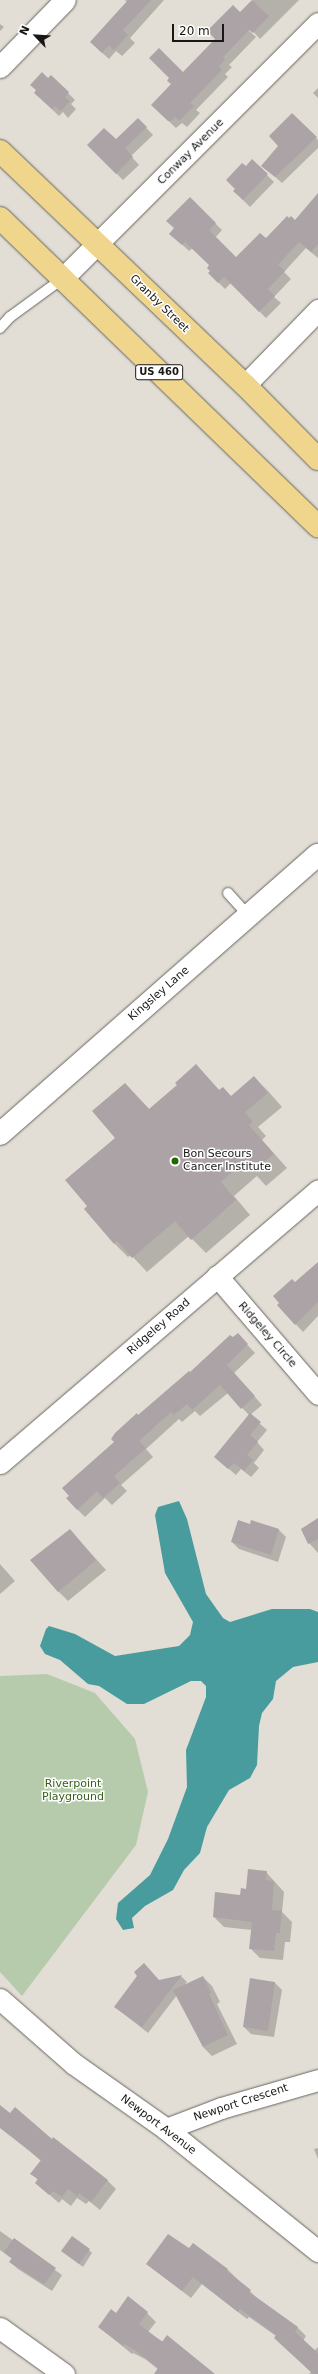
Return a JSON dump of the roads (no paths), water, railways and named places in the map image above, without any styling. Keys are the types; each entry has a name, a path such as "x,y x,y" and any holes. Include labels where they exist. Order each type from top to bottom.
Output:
{"main road":[{"name":"Granby Street","path":"0,151 245,385 318,459"},
{"name":"US 460","path":"0,218 318,526"}],"street":[{"path":"0,67 65,0"},
{"name":"Conway Avenue","path":"62,279 318,23"},
{"path":"245,385 318,310"},
{"name":"Kingsley Lane","path":"0,1134 318,855"},
{"name":"Ridgeley Road","path":"0,1463 318,1190"},
{"name":"Ridgeley Circle","path":"217,1276 318,1394"},
{"name":"Newport Avenue","path":"0,1999 74,2064 166,2129 318,2251"},
{"name":"Newport Crescent","path":"166,2129 221,2108 318,2080"},
{"path":"0,2328 64,2374"}],"lane":[{"path":"0,328 10,317 62,279"},
{"path":"228,893 249,916"}],"water":[{"path":"179,1501 187,1519 206,1594 223,1618 230,1622 272,1609 310,1609 318,1612 318,1662 293,1667 276,1681 273,1699 262,1713 259,1726 257,1765 250,1778 229,1790 207,1827 200,1853 184,1870 173,1890 145,1906 132,1918 134,1928 123,1930 116,1919 118,1903 150,1875 168,1839 187,1787 186,1750 206,1697 206,1686 201,1681 191,1681 144,1704 127,1704 99,1686 88,1684 60,1660 45,1654 40,1646 46,1629 49,1626 75,1634 115,1656 179,1646 190,1635 193,1622 165,1573 155,1515 158,1507"}],"place":[{"name":"Bon Secours Cancer Institute","path":"175,1161"}],"park label":[{"name":"Riverpoint Playground","path":"73,1791"}]}
